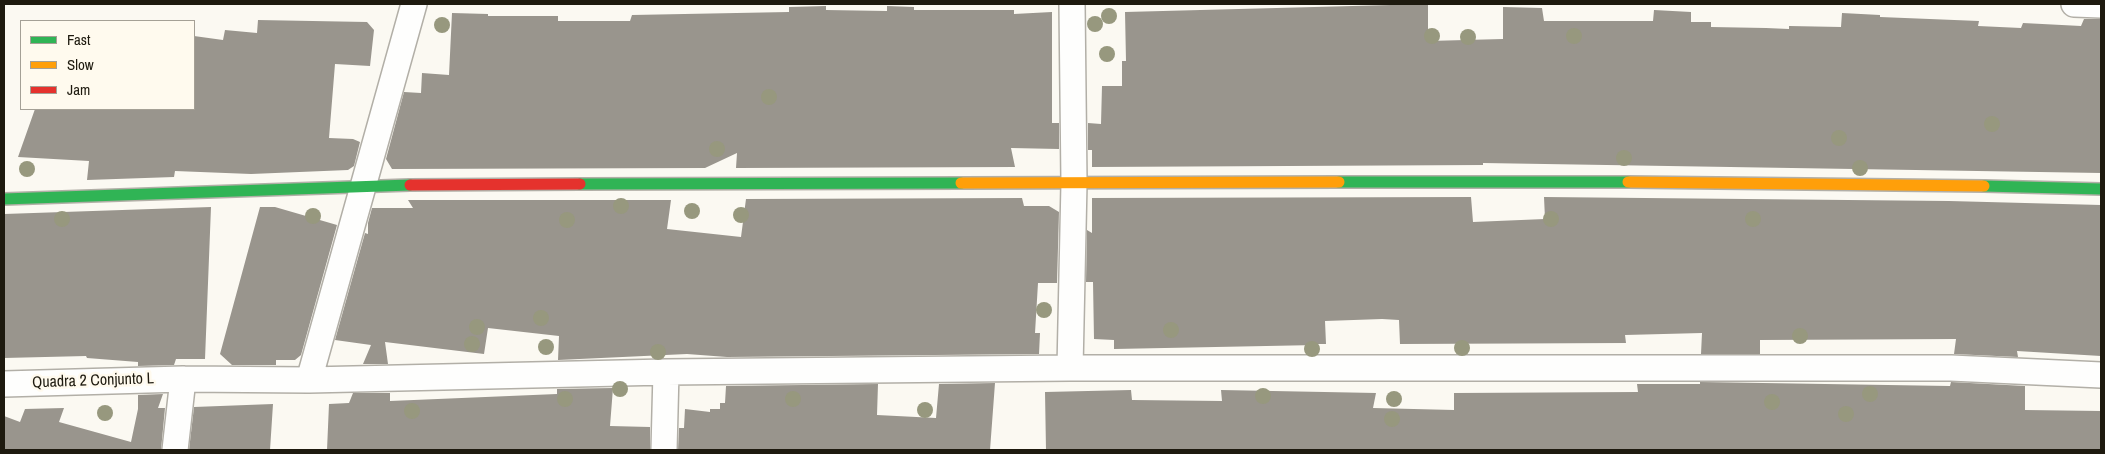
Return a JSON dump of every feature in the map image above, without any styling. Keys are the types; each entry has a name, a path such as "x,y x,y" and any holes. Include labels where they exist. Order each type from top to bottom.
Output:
{"street":[{"path":"309,380 414,4"},
{"path":"1070,368 1074,184 1072,4"},
{"path":"2074,4 2101,5"},
{"path":"4,199 362,185 1517,181 1949,185 2101,189"},
{"name":"Quadra 2 Conjunto L","path":"4,384 183,379 309,380 666,372 1070,368 1951,368 2101,375"},
{"path":"664,450 666,372"},
{"path":"175,450 183,379"}],"building":[{"path":"1428,4 1428,41 1503,39 1503,7 1542,8 1544,21 1653,21 1654,10 1691,12 1691,22 1711,22 1711,27 1789,29 1789,26 1841,27 1842,13 1880,15 1880,17 1979,21 1978,26 2021,28 2023,23 2081,26 2084,19 2101,19 2101,173 1483,163 1483,165 1092,167 1092,150 1088,150 1088,123 1101,124 1102,86 1122,86 1122,61 1126,61 1125,12"},
{"path":"826,6 826,10 887,11 887,6 914,7 914,10 1014,10 1014,14 1052,12 1052,123 1059,123 1059,149 1011,148 1015,167 736,168 737,153 705,168 392,169 386,159 404,92 421,93 422,73 449,75 452,13 488,14 488,16 558,16 558,21 630,21 632,15 789,12 789,7"},
{"path":"258,20 367,22 374,30 370,66 335,64 329,138 353,139 360,142 354,166 348,170 251,174 175,171 174,177 87,180 89,161 18,157 35,110 195,110 195,36 223,40 225,30 257,33"},
{"path":"1471,197 1473,222 1545,219 1544,197 1949,201 2101,205 2101,356 2017,351 2018,357 1954,354 1956,339 1760,340 1760,354 1701,354 1702,333 1625,335 1626,343 1400,344 1399,320 1382,319 1325,321 1326,344 1317,345 1114,349 1114,340 1094,339 1093,282 1086,282 1087,230 1092,233 1092,198"},
{"path":"1022,198 1024,206 1049,206 1059,212 1057,283 1038,283 1035,333 1040,333 1039,354 727,357 687,354 558,360 559,336 488,328 484,354 385,342 388,364 363,364 371,345 335,340 365,233 368,234 368,223 372,208 413,208 408,200 671,200 667,229 741,237 746,199"},
{"path":"211,207 205,359 176,359 174,365 138,366 138,362 87,358 86,356 4,358 4,214"},
{"path":"260,207 275,207 337,225 301,355 295,360 276,360 276,365 232,365 220,354"},
{"path":"1700,382 1950,386 1951,382 2025,386 2025,410 2101,411 2101,450 1046,450 1045,392 1131,390 1132,400 1222,401 1221,390 1376,393 1373,408 1454,410 1454,393 1638,392 1637,384 1700,384"},
{"path":"995,383 990,450 678,450 679,428 684,428 685,409 710,412 710,409 720,409 720,403 725,403 726,386 878,384 877,415 936,418 939,384"},
{"path":"613,388 610,426 650,427 650,450 327,450 329,404 349,403 353,393 390,393 390,401 557,394 557,389"},
{"path":"163,394 158,408 165,408 161,450 4,450 4,416 20,422 25,409 64,408 59,422 131,442 138,409 138,395"},
{"path":"273,404 270,450 189,450 194,407"}],"traffic: fast":[{"path":"1339,182 1628,182"},
{"path":"580,184 961,183"},
{"path":"4,199 410,185"},
{"path":"1984,186 2101,189"}],"traffic: slow":[{"path":"961,183 1339,182"},
{"path":"1628,182 1984,186"}],"traffic: jam":[{"path":"410,185 580,184"}]}
